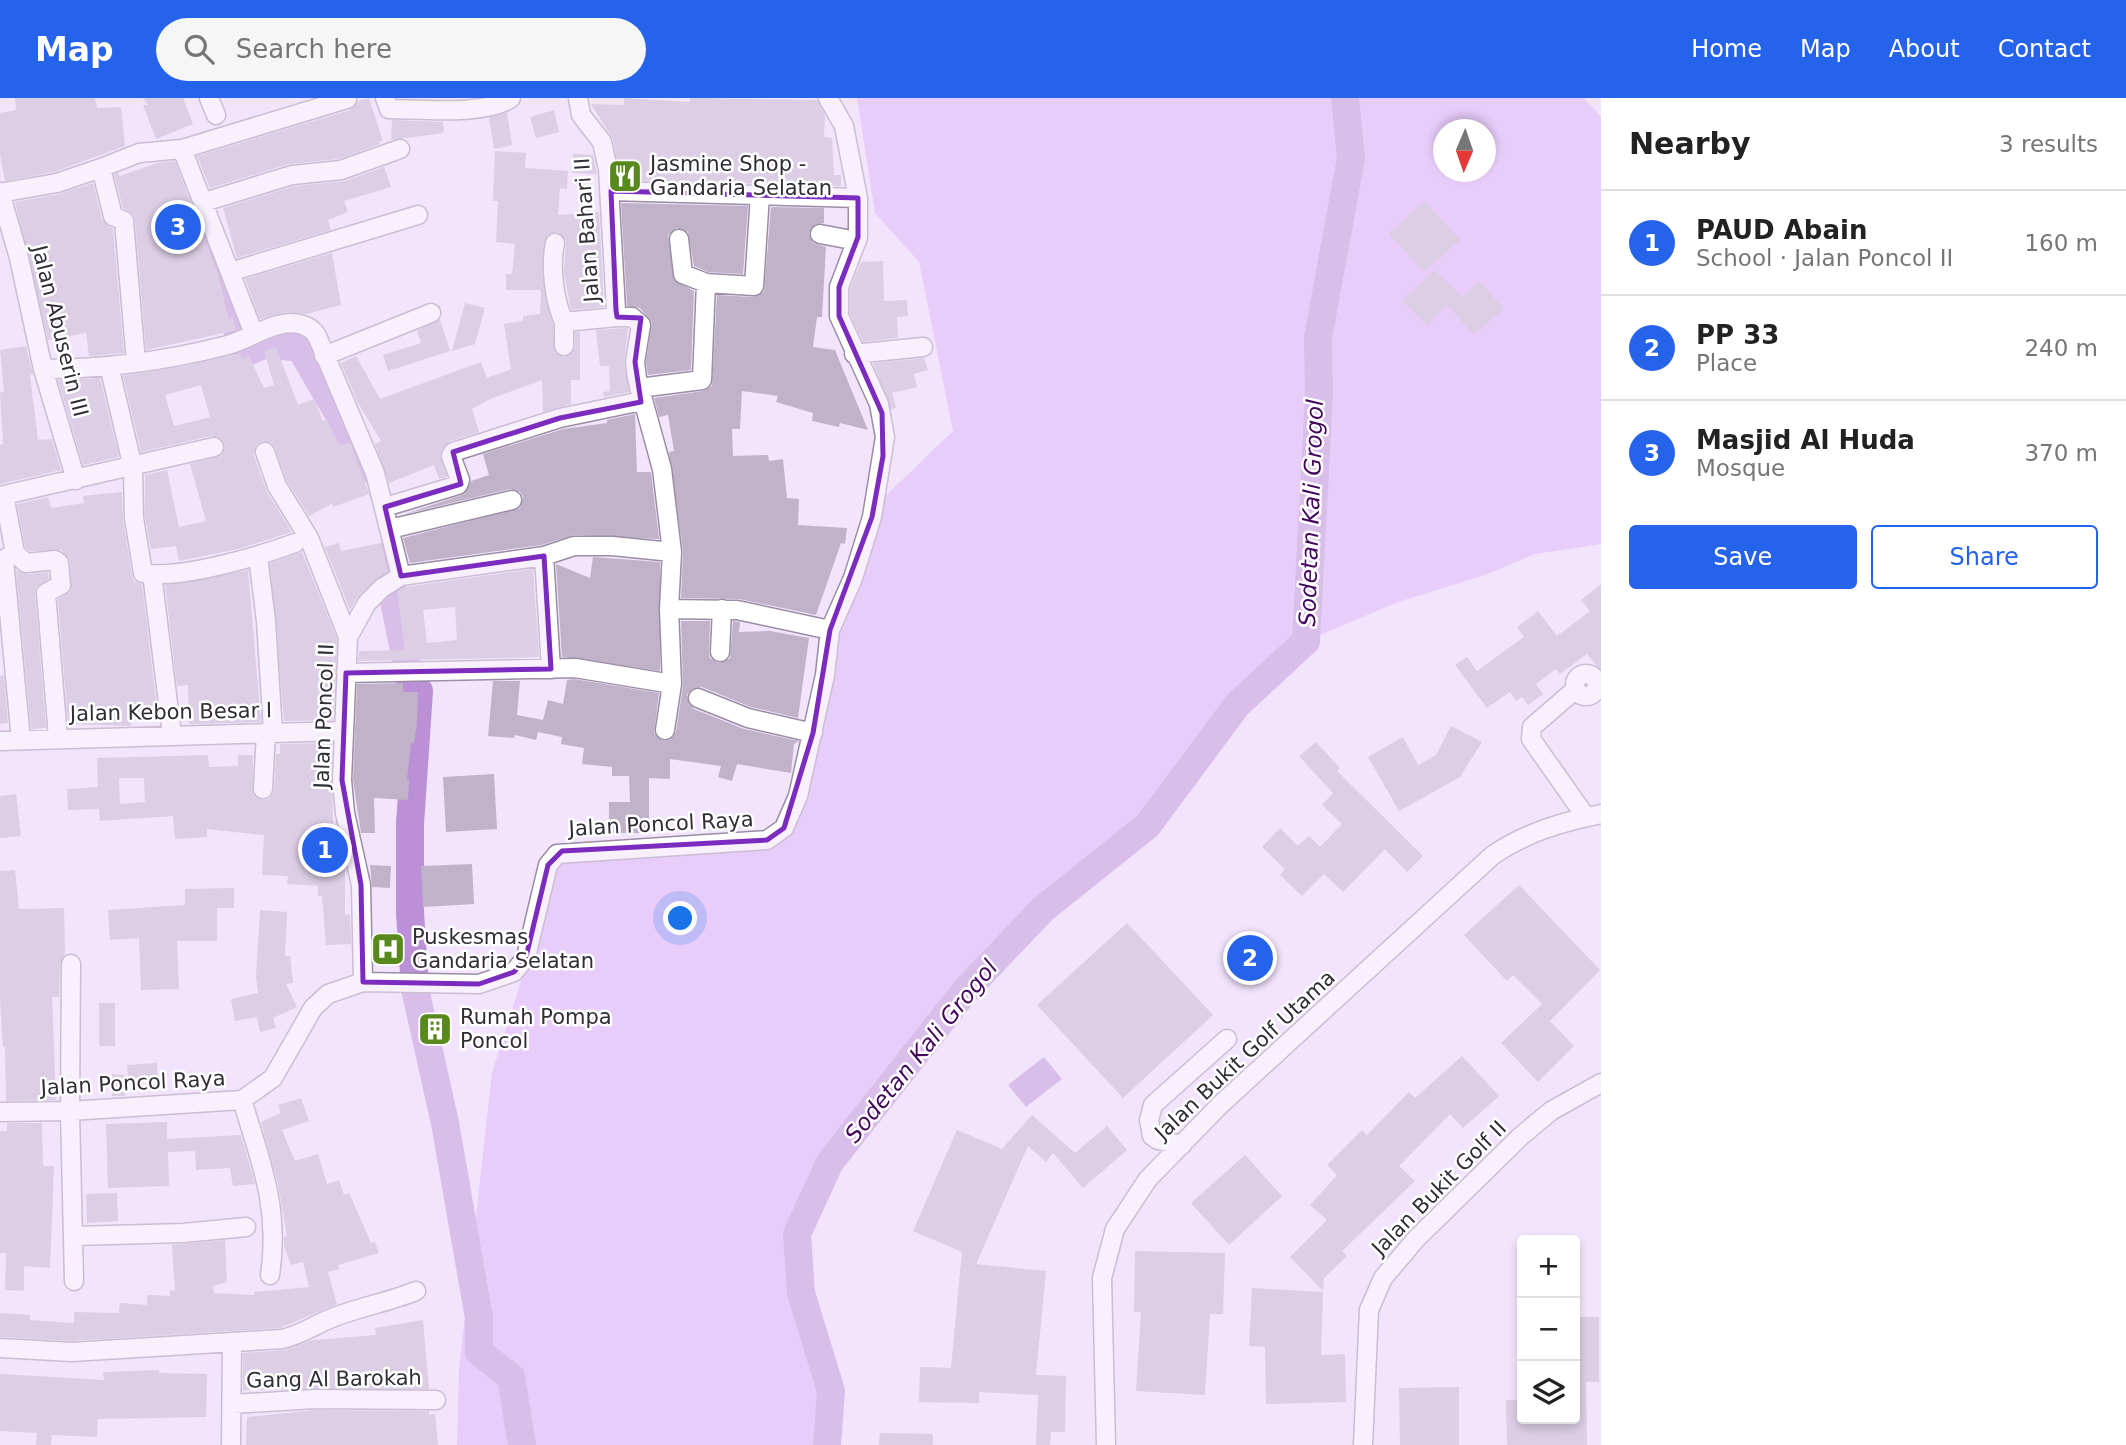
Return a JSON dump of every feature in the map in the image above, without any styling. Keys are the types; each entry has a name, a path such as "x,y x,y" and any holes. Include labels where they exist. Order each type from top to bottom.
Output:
{"street":[{"path":"385,98 389,109 475,108 497,105 511,98"},
{"name":"Jalan Bahari II","path":"578,98 581,115 602,142 611,191 617,317 632,317 641,325 635,362 641,395 662,468 672,552 669,609 672,684 665,730"},
{"name":"Jalan Poncol Raya","path":"0,1112 70,1111 242,1100 273,1078 318,1001 328,994 363,982 479,984 504,977 521,966 526,957 548,865 562,851 767,840 775,837 791,814 813,733 830,630 853,579 872,517 885,437 879,404 840,325 838,295 857,241 858,198 844,126 828,98"},
{"name":"Jalan Abuserin III","path":"76,480 43,369 19,258 0,193 57,183 139,153 178,149 347,99"},
{"path":"178,149 204,202 230,272 248,337"},
{"path":"204,202 292,175 341,170 400,149"},
{"path":"101,169 113,216 124,221 136,362"},
{"path":"611,191 858,198"},
{"path":"679,239 683,274 706,283 754,285 760,195"},
{"path":"230,272 418,215"},
{"path":"820,234 857,241"},
{"path":"555,243 554,273 559,311 564,321 564,346"},
{"path":"384,507 458,485 460,480 451,456 453,452 641,395 701,383 706,283"},
{"path":"324,356 431,313"},
{"path":"564,321 617,317"},
{"path":"43,369 173,357 248,337 274,326 299,323 313,330 375,473 390,529 395,579 544,556 574,546 612,546 672,552"},
{"path":"853,354 923,348"},
{"path":"111,374 133,468 141,570 152,575 258,556 295,543"},
{"path":"58,737 46,592 61,585 59,563 55,560 26,562 15,553 2,495 133,468 215,447"},
{"path":"265,452 277,486 309,538 348,637"},
{"path":"390,529 512,500"},
{"path":"15,553 4,559 20,740"},
{"path":"258,556 266,621 269,732 263,789"},
{"path":"544,556 551,669"},
{"path":"152,575 172,735"},
{"name":"Jalan Poncol II","path":"363,982 361,885 343,803 343,731 348,637 367,603 395,579"},
{"path":"669,609 722,609 772,616 830,630"},
{"path":"720,652 722,609"},
{"path":"346,673 575,668 672,684"},
{"path":"1576,689 1532,727 1530,733 1531,739 1594,816"},
{"path":"698,698 748,718 813,733"},
{"name":"Jalan Kebon Besar I","path":"0,741 58,737 343,731"},
{"name":"Jalan Bukit Golf Utama","path":"1106,1445 1101,1304 1106,1256 1115,1229 1148,1179 1220,1105 1493,855 1528,835 1594,816"},
{"path":"71,964 70,1111 74,1282"},
{"path":"1182,1145 1152,1136 1149,1120 1153,1105 1227,1040"},
{"name":"Jalan Bukit Golf II","path":"1363,1445 1368,1310 1382,1278 1416,1239 1521,1136 1551,1111 1601,1083"},
{"path":"242,1100 270,1189 275,1240 270,1275"},
{"path":"75,1236 183,1233 246,1227"},
{"path":"0,1348 72,1352 232,1344 299,1335 332,1318 380,1305 416,1291"},
{"path":"231,1445 232,1344"},
{"name":"Gang Al Barokah","path":"233,1404 315,1399 436,1400"}],"highlighted area":[{"path":"611,191 858,198 858,237 839,287 839,316 882,413 883,456 872,517 830,630 813,733 784,828 767,840 562,851 548,865 526,957 514,972 479,984 363,982 361,885 342,780 346,673 551,669 544,556 401,576 385,507 461,484 453,452 560,418 641,402 635,362 641,318 617,317"}],"shaded area":[{"path":"857,98 1584,98 1601,117 1601,544 1535,554 1485,575 1398,602 1306,641 1237,705 1148,825 1043,909 965,991 831,1162 797,1234 801,1293 831,1391 827,1445 457,1445 459,1369 492,1073 550,889 563,859 766,849 797,821 819,738 831,644 876,505 953,431 919,262 875,213"},
{"path":"1044,1057 1062,1079 1026,1107 1008,1085"}],"building":[{"path":"15,98 95,98 97,108 121,107 125,146 54,172 5,181 0,155 0,113 16,110"},
{"path":"143,98 183,98 193,124 156,139 143,105 148,105"},
{"path":"369,98 383,141 379,141 380,144 338,159 289,164 210,188 197,156 350,110 358,101"},
{"path":"624,98 690,102 690,98 817,100 825,115 824,137 832,138 834,175 841,175 841,186 620,180 613,139 591,104 624,105"},
{"path":"554,110 559,132 536,138 530,117"},
{"path":"507,112 512,145 494,149 489,118"},
{"path":"392,120 443,122 444,133 391,140"},
{"path":"495,151 526,153 525,168 568,171 567,189 560,188 558,215 599,212 604,307 571,310 564,272 566,240 557,232 547,235 542,273 553,324 555,352 563,357 570,355 575,347 575,332 580,332 580,380 571,380 571,404 543,412 542,380 490,399 472,409 479,432 450,441 443,447 440,456 447,477 439,479 434,465 389,483 375,444 381,441 357,401 341,363 356,356 380,399 481,362 487,378 511,369 504,324 523,321 523,316 540,314 541,290 506,290 506,274 512,274 515,244 496,242 498,201 493,201"},
{"path":"573,154 593,155 597,174 572,173"},
{"path":"175,161 218,274 229,320 232,318 237,330 146,350 135,220 133,214 123,208 114,175 118,173 120,176 157,163"},
{"path":"384,167 391,187 344,201 348,212 328,220 331,230 237,258 223,208 294,186 345,181"},
{"path":"93,183 102,219 113,229 124,353 89,356 86,333 48,340 15,202 59,194"},
{"path":"1424,201 1460,240 1424,272 1389,234"},
{"path":"621,203 748,206 743,274 708,272 694,266 688,232 677,228 668,235 674,280 694,291 691,370 648,375 646,362 652,322 640,308 627,306"},
{"path":"771,207 824,208 824,223 816,224 809,233 813,243 826,247 822,317 817,317 813,347 835,350 868,430 840,423 839,427 812,421 813,413 776,402 778,396 742,391 740,429 732,429 733,456 768,455 769,461 783,459 787,498 799,499 798,525 847,528 845,544 841,543 816,615 739,599 681,598 683,551 669,452 674,451 668,415 659,417 654,398 703,391 712,386 717,295 753,297 764,292"},
{"path":"332,253 341,305 306,314 287,312 260,319 245,279"},
{"path":"883,261 884,301 907,300 908,316 897,317 898,338 863,342 850,314 850,289 861,262"},
{"path":"1434,270 1462,297 1479,281 1504,309 1474,335 1447,305 1427,326 1402,301"},
{"path":"465,303 485,308 475,344 452,351"},
{"path":"440,319 450,351 388,371 383,355 421,343 417,331"},
{"path":"628,328 624,363 629,392 604,397 603,392 610,391 609,366 600,366 596,330"},
{"path":"26,346 33,374 30,375 38,440 52,439 61,470 0,484 0,445 3,444 0,392 4,392 0,350"},
{"path":"276,347 298,405 314,399 323,421 327,419 339,446 350,442 369,494 333,507 332,504 309,516 287,481 272,443 262,441 256,445 254,456 267,492 292,532 238,549 179,561 176,546 151,549 145,517 145,475 167,470 179,527 206,521 190,464 221,456 225,445 222,439 211,436 141,452 123,376 181,367 240,353 242,359 249,356 264,388 274,385 264,351","holes":["201,385 210,417 174,426 165,395"]},
{"path":"924,358 928,370 914,374 917,387 892,393 896,408 891,409 873,363"},
{"path":"100,378 119,457 83,465 58,380"},
{"path":"635,414 637,472 651,472 659,539 574,535 541,545 410,563 403,538 520,508 523,497 520,492 510,489 405,514 465,494 471,481 489,475 483,454 563,429 607,423 607,420"},
{"path":"122,492 123,520 132,575 134,582 142,584 158,717 131,720 131,726 68,724 58,600 71,590 70,561 61,550 30,551 25,547 17,504 48,497 51,508 84,503 83,496"},
{"path":"339,543 341,551 381,543 388,571 359,595 350,610 325,547"},
{"path":"302,552 337,639 333,720 284,721 270,563"},
{"path":"593,557 660,562 660,671 562,657 556,564 590,578"},
{"path":"533,569 539,657 358,661 359,651 405,650 397,592 405,587","holes":["455,607 457,640 427,643 423,610"]},
{"path":"16,570 27,574 48,572 49,579 36,587 35,594 46,728 31,729"},
{"path":"248,570 261,722 189,724 188,685 177,686 165,585"},
{"path":"1601,584 1601,671 1587,654 1560,674 1556,669 1536,684 1543,694 1528,705 1522,697 1516,701 1510,692 1487,708 1455,665 1467,657 1477,671 1524,637 1517,627 1538,611 1557,636 1590,611 1581,600"},
{"path":"681,621 710,621 710,658 719,663 730,658 733,621 740,622 739,632 770,631 809,638 798,718 751,707 702,687 692,689 687,694 689,704 694,709 744,729 799,741 794,744 791,773 737,764 732,781 718,777 721,766 670,759 670,779 649,778 649,833 609,833 609,802 630,802 629,776 612,776 612,767 582,764 584,748 561,744 562,737 538,732 536,740 515,735 514,738 488,736 493,681 520,681 517,715 543,720 548,700 563,704 567,680 574,679 659,693 654,733 663,741 670,740 676,732 683,686"},
{"path":"4,675 8,723 0,724 0,676"},
{"path":"403,683 403,692 418,692 417,724 414,743 411,743 407,779 408,800 374,798 375,833 361,833 353,780 357,684"},
{"path":"1451,726 1482,742 1460,777 1399,811 1368,757 1403,737 1418,765 1436,755"},
{"path":"1316,742 1340,768 1337,771 1423,856 1407,872 1385,849 1343,892 1324,874 1302,896 1280,875 1285,869 1262,847 1280,828 1298,846 1309,836 1320,847 1342,824 1322,805 1333,793 1299,756"},
{"path":"332,743 333,836 339,836 340,866 345,866 345,915 350,914 351,944 326,945 322,896 318,896 318,886 287,884 288,876 262,875 264,835 207,829 207,837 175,839 173,816 100,821 99,809 68,810 67,789 98,787 97,758 208,755 209,767 238,766 238,755 253,755 253,794 263,800 269,799 274,790 276,754 280,754 280,744","holes":["119,778 144,778 145,802 120,804"]},
{"path":"494,774 497,829 446,832 443,777"},
{"path":"16,794 21,836 0,838 0,796"},
{"path":"472,864 474,904 423,907 421,866"},
{"path":"370,865 391,866 390,888 372,887"},
{"path":"15,870 19,909 64,908 65,954 60,964 59,997 52,997 56,1100 6,1101 5,1047 0,999 0,871"},
{"path":"1519,885 1600,970 1550,1021 1574,1046 1538,1082 1501,1043 1542,1004 1513,975 1507,981 1464,935"},
{"path":"234,888 234,908 217,908 217,941 177,941 179,989 141,990 139,938 110,940 108,910 185,905 185,889"},
{"path":"260,910 287,912 285,956 290,956 293,983 286,984 297,1007 273,1018 276,1028 260,1032 257,1017 235,1021 231,999 258,993 256,976"},
{"path":"1127,923 1213,1015 1123,1098 1037,1005"},
{"name":"Puskesmas Gandaria Selatan","path":"398,932 399,964 378,965 377,933"},
{"path":"1249,940 1268,960 1252,975 1233,956"},
{"path":"99,1003 115,1003 115,1046 99,1046"},
{"name":"Rumah Pompa Poncol","path":"442,1013 443,1044 427,1044 427,1014"},
{"path":"1462,1056 1499,1096 1463,1128 1450,1114 1399,1166 1415,1181 1342,1251 1347,1256 1324,1278 1323,1291 1290,1257 1327,1220 1310,1205 1337,1175 1327,1165 1362,1130 1367,1135 1409,1092 1415,1098"},
{"path":"157,1063 158,1081 128,1082 127,1065"},
{"path":"112,1074 125,1075 125,1096 112,1096"},
{"path":"301,1098 309,1121 282,1130 295,1161 318,1154 327,1184 339,1180 344,1195 349,1193 371,1243 375,1242 379,1253 338,1265 339,1269 328,1272 337,1304 280,1328 72,1341 0,1337 0,1313 30,1315 30,1320 74,1323 74,1312 119,1313 120,1303 147,1305 147,1295 170,1296 170,1290 175,1291 172,1245 225,1240 227,1282 213,1286 214,1293 254,1295 254,1292 309,1287 303,1262 291,1265 284,1246 284,1237 287,1236 278,1184 261,1122 281,1113 278,1105"},
{"path":"1032,1115 1075,1153 1107,1126 1127,1150 1083,1188 1053,1153 1046,1162 1028,1146 976,1264 1046,1271 1036,1375 1066,1376 1065,1432 1051,1432 1050,1445 1036,1445 1038,1395 979,1392 979,1403 919,1402 920,1367 951,1368 962,1252 913,1231 957,1130 1002,1149"},
{"path":"167,1122 167,1139 241,1135 255,1184 233,1186 230,1168 196,1170 195,1151 168,1152 169,1186 108,1188 106,1124"},
{"path":"7,1123 42,1123 43,1166 54,1166 50,1268 24,1266 24,1291 5,1290 6,1253 0,1253 0,1131 7,1131"},
{"path":"1245,1155 1282,1196 1229,1245 1191,1203"},
{"path":"117,1193 118,1221 87,1223 86,1194"},
{"path":"1135,1251 1225,1253 1223,1314 1210,1314 1205,1395 1136,1391 1141,1312 1134,1312"},
{"path":"1252,1288 1323,1292 1321,1355 1345,1354 1346,1402 1266,1404 1265,1347 1249,1346"},
{"path":"1580,1317 1599,1317 1599,1382 1586,1382 1587,1445 1507,1445 1506,1400 1517,1400 1517,1424 1580,1424"},
{"path":"423,1320 429,1389 243,1390 243,1353 285,1350 313,1340 376,1335 375,1328"},
{"path":"159,1370 159,1373 207,1374 206,1417 98,1419 97,1437 52,1435 51,1445 36,1445 37,1433 0,1431 0,1374 104,1380 103,1372"},
{"path":"1459,1387 1459,1445 1400,1445 1399,1388"},
{"path":"315,1410 429,1411 429,1415 435,1414 438,1445 246,1445 247,1417"},
{"path":"880,1433 933,1434 933,1445 879,1445"}],"waterway":[{"name":"Sodetan Kali Grogol","path":"827,1445 831,1391 801,1293 797,1234 830,1162 965,991 1043,909 1148,825 1237,705 1306,641 1319,395 1318,338 1351,158 1345,98"},
{"path":"209,228 223,287 245,353 266,344 300,348 342,420 365,468"},
{"path":"389,554 392,592 411,684 419,691 410,824 410,912 415,989 445,1123 479,1318 479,1352 511,1377 522,1445"}],"place":[{"name":"Jasmine Shop - Gandaria Selatan","path":"625,176"},
{"name":"Masjid Al Huda","path":"178,227"},
{"name":"PAUD Abain","path":"325,850"},
{"name":"Puskesmas Gandaria Selatan","path":"388,949"},
{"name":"PP 33","path":"1250,958"},
{"name":"Rumah Pompa Poncol","path":"435,1029"}]}
